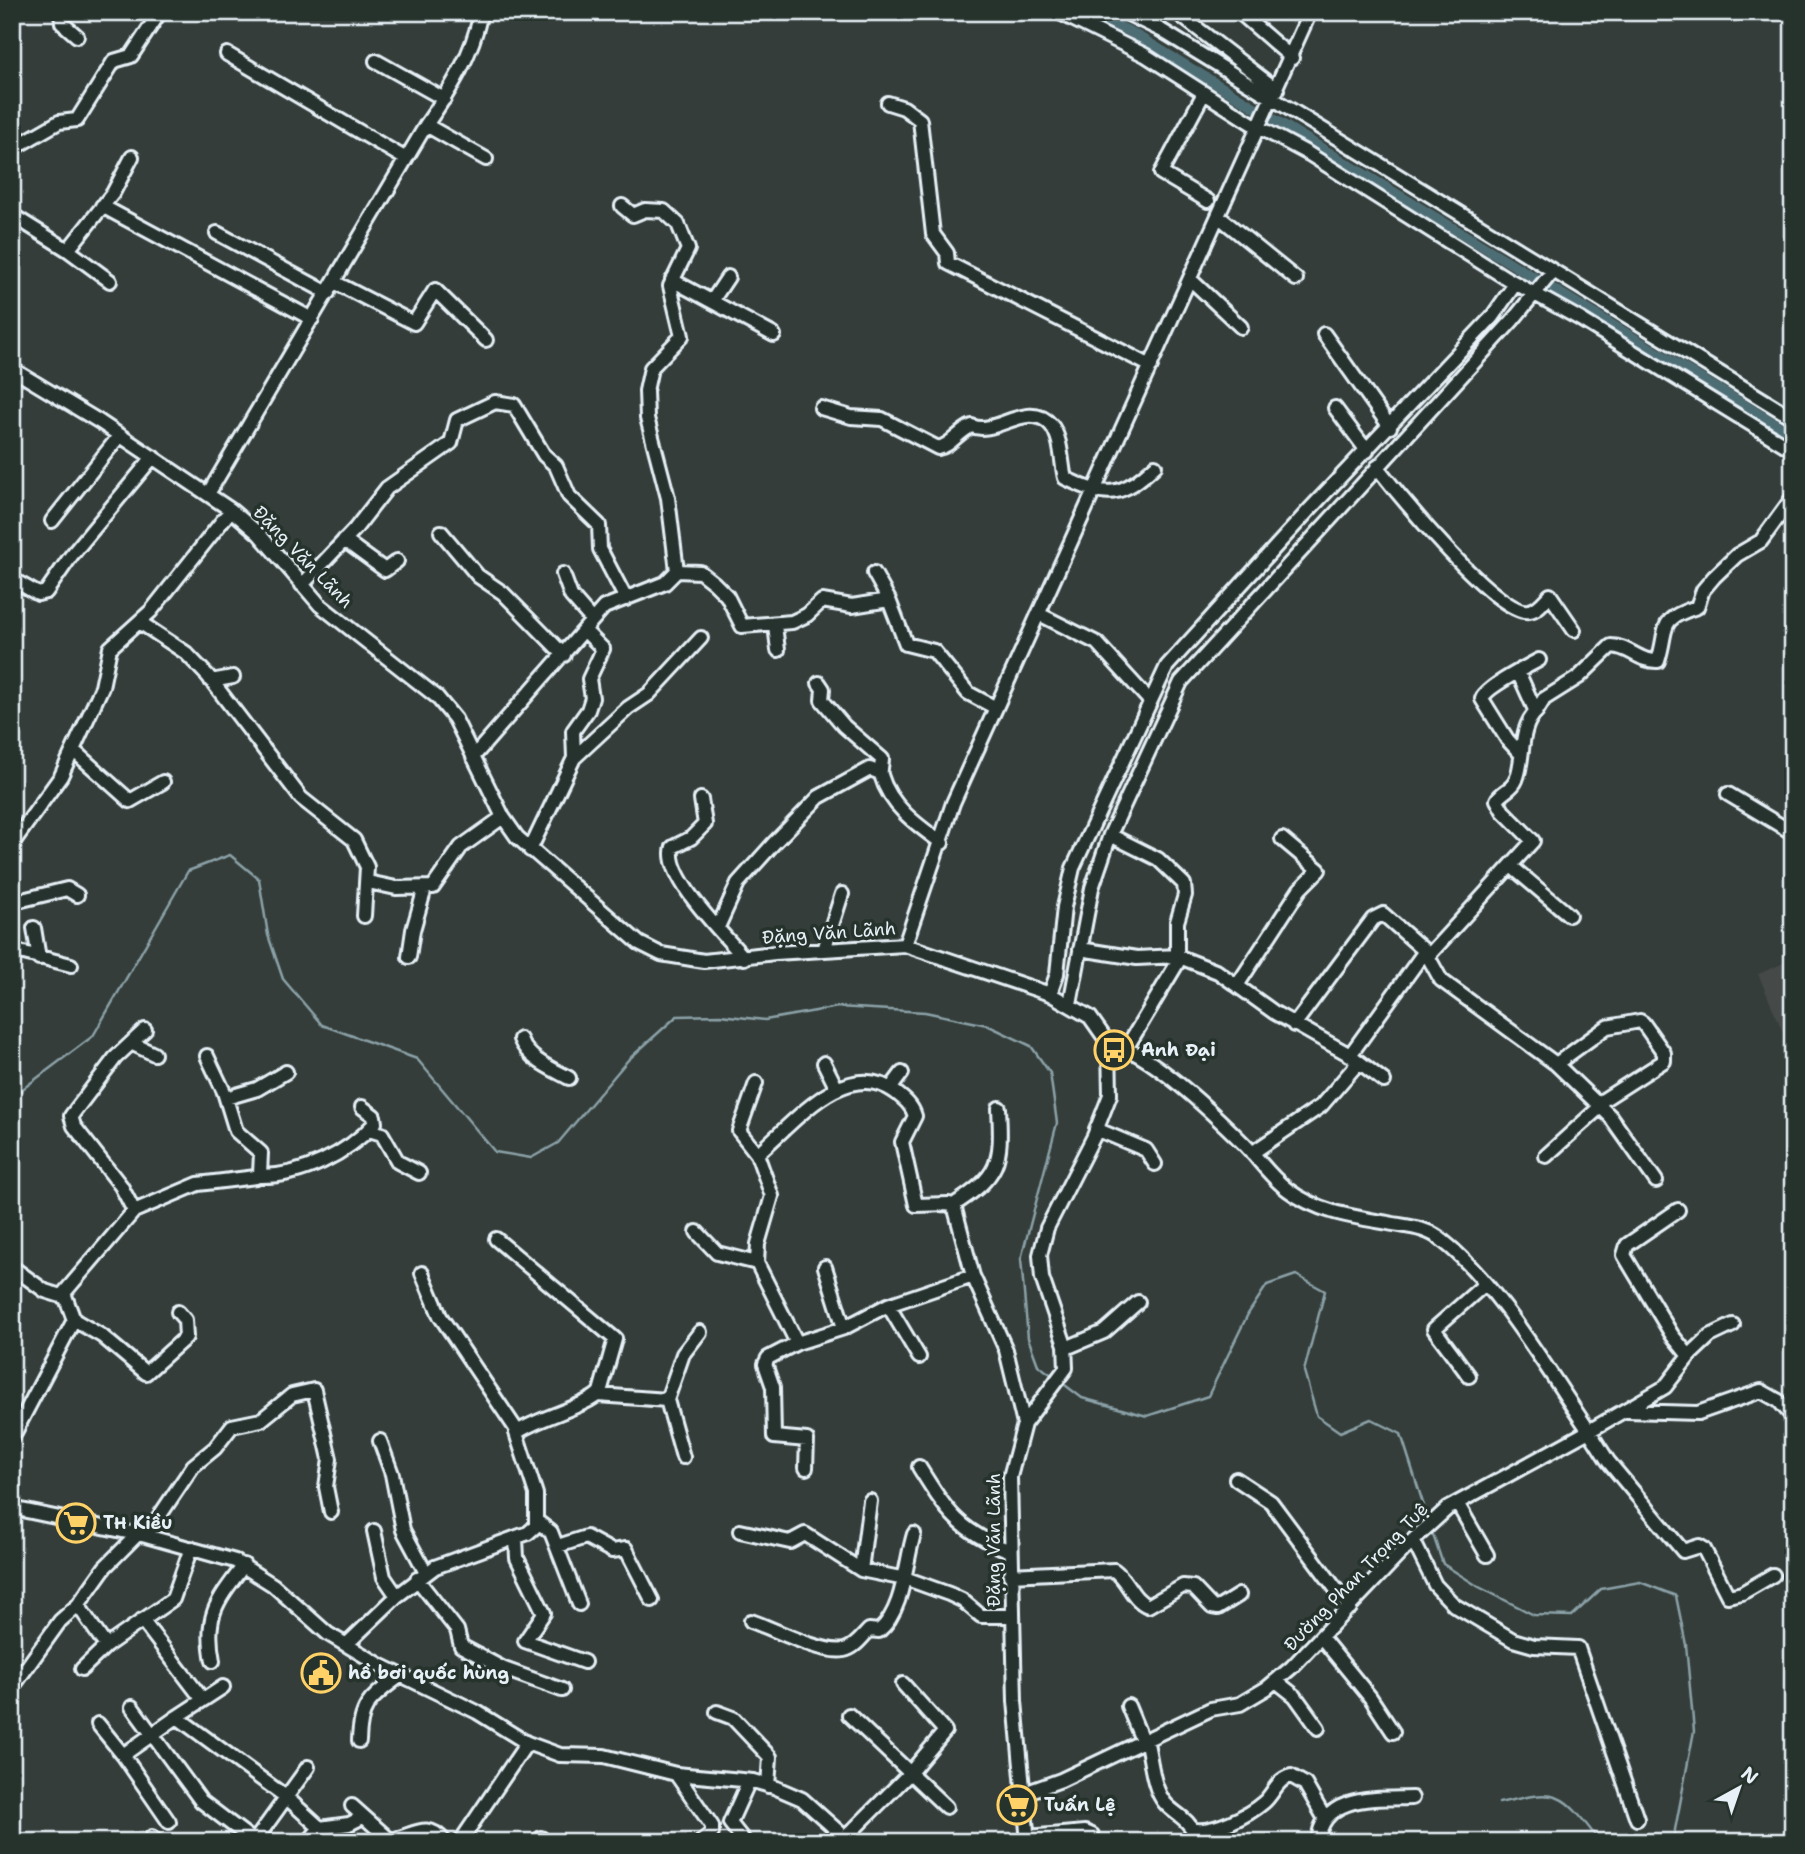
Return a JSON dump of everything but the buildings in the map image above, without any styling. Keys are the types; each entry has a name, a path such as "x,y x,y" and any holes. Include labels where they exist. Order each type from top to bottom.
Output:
{"street":[{"path":"61,12 62,23 77,36"},
{"path":"12,149 51,126 77,120 114,61 131,56 160,12"},
{"path":"208,494 426,125 465,65 481,12"},
{"path":"1058,12 1145,55 1422,223 1515,284 1535,292 1793,450"},
{"path":"1124,12 1161,30 1549,275 1793,418"},
{"path":"1176,12 1272,100"},
{"path":"1239,12 1292,58"},
{"path":"905,945 942,843 953,803 1292,58 1310,12"},
{"path":"227,54 407,159"},
{"path":"376,61 444,99"},
{"path":"1204,93 1161,173 1208,201"},
{"path":"888,103 915,115 922,126 933,234 947,253 948,263 1151,366"},
{"path":"426,125 486,159"},
{"path":"68,250 116,190 132,157"},
{"path":"102,206 312,319"},
{"path":"622,206 633,215 664,211 675,218 688,248 672,280 669,295 679,317 682,336 651,368 646,391 647,418 668,498 677,571"},
{"path":"12,215 68,250 110,281"},
{"path":"1218,216 1296,279"},
{"path":"217,233 414,323 435,290 486,340"},
{"path":"1070,1004 1092,888 1110,835 1181,682 1549,275"},
{"path":"712,301 728,277"},
{"path":"1190,279 1241,327"},
{"path":"672,280 774,335"},
{"path":"1049,994 1057,974 1063,907 1073,868 1164,672 1191,636 1492,317 1515,284"},
{"path":"1324,334 1390,427"},
{"name":"Đặng Văn Lãnh","path":"12,369 120,435 231,510 260,534 330,614 437,697 455,719 503,817 530,850 645,947 687,961 905,945 1049,994 1070,1004 1090,1017 1109,1044"},
{"path":"302,585 387,488 451,443 457,420 495,402 509,402 527,423 544,455 556,466 569,496 598,526 600,549 626,598"},
{"path":"821,408 851,417 882,419 938,448 946,446 956,435 972,426 981,429 1016,418 1044,419 1055,433 1065,478 1095,488 1123,492 1154,466"},
{"path":"1335,408 1367,452"},
{"path":"52,521 120,435"},
{"path":"12,579 38,594 46,592 78,546 153,457"},
{"path":"1377,467 1464,568 1516,609 1527,612 1537,608 1550,595 1574,630"},
{"path":"1252,1153 1321,1106 1427,953 1533,841 1503,811 1497,800 1515,784 1528,724 1544,699 1579,677 1611,646 1621,646 1638,658 1658,661 1662,630 1668,620 1676,613 1697,607 1703,590 1713,577 1737,555 1769,534 1793,497"},
{"path":"12,844 55,787 102,687 107,652 141,623 231,510"},
{"path":"441,533 478,576 503,593 564,654"},
{"path":"344,540 385,570 397,561"},
{"path":"473,757 604,607 665,583 677,571 700,572 727,596 742,626 775,625 803,618 822,601 852,606 888,600"},
{"path":"874,573 906,644 934,651 968,693 996,708"},
{"path":"563,574 571,596 603,649 589,679 592,698 588,710 573,731 574,758"},
{"path":"1039,614 1097,643 1150,701"},
{"path":"141,623 180,647 211,681 302,798 354,840 364,855 368,882 364,916"},
{"path":"775,625 778,650"},
{"path":"530,850 574,758 621,714 649,694 701,638"},
{"path":"1521,754 1507,739 1482,699 1488,688 1519,674 1539,660"},
{"path":"1164,672 1181,682"},
{"path":"1519,674 1536,712"},
{"path":"211,681 233,677"},
{"path":"819,682 823,689 822,700 844,726 882,759 880,773 892,798 908,818 942,843"},
{"path":"73,750 130,801 163,782"},
{"path":"718,927 738,883 820,797 870,769 880,773"},
{"path":"1728,794 1793,833"},
{"path":"701,799 704,827 673,847 671,859 684,886 744,958"},
{"path":"368,882 396,888 425,888 436,884 470,838 503,817"},
{"path":"1110,835 1158,859 1184,884 1185,895 1177,922 1179,956 1127,1047"},
{"path":"1238,984 1300,889 1319,870 1282,839"},
{"path":"1511,866 1569,915"},
{"path":"409,957 416,917 425,888"},
{"path":"12,895 18,901 67,889 77,895"},
{"path":"824,950 842,894"},
{"path":"1294,1025 1378,915 1387,917 1427,953 1441,980 1461,991 1556,1064 1599,1106 1621,1128 1656,1181"},
{"path":"34,928 39,958"},
{"path":"1080,949 1137,958 1179,956 1218,972 1294,1025 1354,1059 1384,1080"},
{"path":"12,950 71,965"},
{"path":"1546,1156 1599,1106 1664,1061 1664,1053 1640,1020 1607,1027 1556,1064"},
{"path":"134,1211 121,1186 74,1126 71,1116 116,1058 145,1030"},
{"path":"520,1039 524,1049 535,1059 569,1078"},
{"path":"131,1042 154,1054"},
{"path":"1138,1301 1104,1332 1066,1348 1042,1278 1040,1255 1056,1207 1096,1129 1110,1095 1109,1044 1127,1047 1191,1097 1252,1153 1280,1184 1314,1205 1334,1212 1416,1227 1436,1236 1456,1252 1485,1284 1608,1461 1660,1521 1677,1547 1683,1551 1699,1546 1704,1549 1728,1596 1741,1593 1773,1575"},
{"path":"207,1056 226,1098 236,1131 261,1153 262,1171 258,1176"},
{"path":"824,1063 836,1087"},
{"path":"226,1098 257,1089 286,1072"},
{"path":"890,1089 902,1073"},
{"path":"757,1154 836,1087 853,1080 875,1081 890,1089 912,1108 915,1116 902,1142 916,1205 953,1206 991,1178 1001,1142 999,1108"},
{"path":"757,1083 739,1131 757,1154 772,1196 758,1244 757,1263 797,1343"},
{"path":"64,1297 134,1211 198,1184 270,1176 338,1154 375,1123 374,1116 362,1107"},
{"path":"369,1129 382,1134 398,1162 419,1173"},
{"path":"1096,1129 1146,1150 1155,1164"},
{"path":"953,1206 973,1276 1006,1350 1024,1424"},
{"path":"1678,1210 1627,1245 1624,1255 1672,1335 1689,1356"},
{"path":"697,1232 717,1253 757,1263"},
{"path":"496,1239 615,1339 598,1395"},
{"path":"12,1267 45,1291 64,1297 74,1320 102,1336 146,1373 186,1337 185,1320 178,1312"},
{"path":"824,1267 844,1328"},
{"path":"422,1273 440,1316 518,1432"},
{"path":"806,1468 807,1440 774,1437 773,1387 765,1364 772,1354 844,1328 888,1305 973,1276"},
{"path":"1469,1376 1434,1329 1485,1284"},
{"path":"888,1305 919,1357"},
{"path":"12,1438 74,1320"},
{"name":"Đường Phan Trọng Tuệ","path":"1022,1794 1061,1780 1211,1709 1240,1704 1276,1681 1350,1608 1413,1540 1452,1505 1627,1411 1665,1387 1689,1356 1710,1336 1733,1325"},
{"path":"684,1457 667,1400 683,1354 700,1332"},
{"name":"Đặng Văn Lãnh","path":"1028,1839 1022,1794 1012,1616 1010,1477 1024,1424 1066,1368 1066,1348"},
{"path":"12,1688 60,1621 78,1605 105,1567 142,1535 193,1466 215,1448 232,1426 261,1420 292,1395 314,1390 330,1459 326,1487 331,1512"},
{"path":"1627,1411 1698,1413 1761,1391 1771,1395 1793,1417"},
{"path":"346,1645 421,1576 445,1562 528,1533 538,1522 536,1494 516,1437 518,1432 598,1395 667,1400"},
{"path":"380,1441 392,1474 403,1530 421,1576 457,1630 461,1646 504,1669 562,1690"},
{"path":"919,1467 946,1512 976,1535 1010,1551"},
{"path":"1236,1479 1271,1502 1350,1608"},
{"path":"861,1570 870,1501"},
{"path":"1452,1505 1487,1555"},
{"path":"12,1508 142,1535 244,1565 273,1585 320,1627 346,1645 477,1712 527,1743 560,1755 604,1756 676,1774 749,1781 768,1786 802,1799 848,1840 945,1731 903,1684"},
{"path":"538,1522 551,1532 579,1604"},
{"path":"374,1531 384,1577 397,1596"},
{"path":"740,1531 790,1542 805,1534 861,1570 902,1578 962,1600 981,1616 1012,1616"},
{"path":"751,1620 821,1649 844,1650 857,1643 869,1630 883,1628 895,1609 914,1534"},
{"path":"558,1546 586,1536 612,1552 626,1549 652,1600"},
{"path":"516,1538 517,1558 544,1613 525,1641 584,1662"},
{"path":"1413,1540 1435,1586 1466,1612 1513,1640 1534,1646 1578,1648 1637,1819"},
{"path":"82,1670 106,1646 173,1599 191,1548"},
{"path":"213,1661 208,1637 210,1616 244,1565"},
{"path":"1010,1575 1114,1570 1127,1582 1140,1602 1148,1606 1183,1586 1194,1587 1212,1607 1218,1608 1239,1595"},
{"path":"78,1605 106,1646"},
{"path":"142,1620 202,1700"},
{"path":"1321,1637 1393,1731"},
{"path":"359,1741 360,1720 366,1703 401,1675"},
{"path":"1276,1681 1295,1696 1318,1728"},
{"path":"122,1755 223,1687"},
{"path":"1128,1706 1144,1739 1160,1796 1170,1809 1185,1817 1192,1829 1204,1830 1244,1815 1261,1805 1275,1786 1291,1776 1304,1784 1325,1819"},
{"path":"132,1707 201,1801 254,1842 308,1766"},
{"path":"716,1712 733,1718 767,1753 772,1763 768,1786"},
{"path":"849,1715 946,1807"},
{"path":"177,1717 286,1797 320,1828"},
{"path":"98,1724 169,1822"},
{"path":"460,1842 527,1743"},
{"path":"676,1774 713,1829"},
{"path":"701,1842 713,1829 730,1823 749,1781"},
{"path":"1318,1842 1325,1819 1343,1805 1360,1800 1412,1798"},
{"path":"352,1805 390,1840 425,1828 438,1832 445,1842"},
{"path":"308,1842 320,1828 349,1824 363,1817"},
{"path":"730,1823 745,1842"},
{"path":"1028,1839 1085,1832 1092,1835 1092,1842"},
{"path":"12,1839 18,1842"}],"shaded area":[{"path":"1793,959 1793,1056 1758,974"}],"waterway":[{"path":"1087,12 1131,32 1793,435"},
{"path":"12,1097 93,1036 188,871 230,855 259,879 268,935 283,979 322,1025 417,1059 495,1152 531,1158 558,1143 628,1060 677,1016 720,1015 765,1020 838,1007 925,1012 987,1025 1031,1046 1050,1073 1057,1123 1021,1259 1028,1338 1038,1365 1053,1376"},
{"path":"1061,1382 1082,1398 1147,1416 1208,1396 1248,1314 1267,1285 1296,1275 1325,1291 1304,1371 1317,1416 1340,1432 1371,1419 1401,1434 1428,1519"},
{"path":"1431,1529 1443,1564 1479,1587 1534,1615 1572,1616 1601,1589 1640,1582 1676,1596 1686,1645 1694,1731 1674,1835 1668,1842"},
{"path":"1499,1803 1536,1796 1558,1798 1577,1813 1600,1842"}],"place":[{"name":"Anh Đại","path":"1114,1050"},
{"name":"TH Kiều","path":"76,1523"},
{"name":"hồ bơi quốc hùng","path":"321,1673"},
{"name":"Tuấn Lệ","path":"1017,1805"}]}
